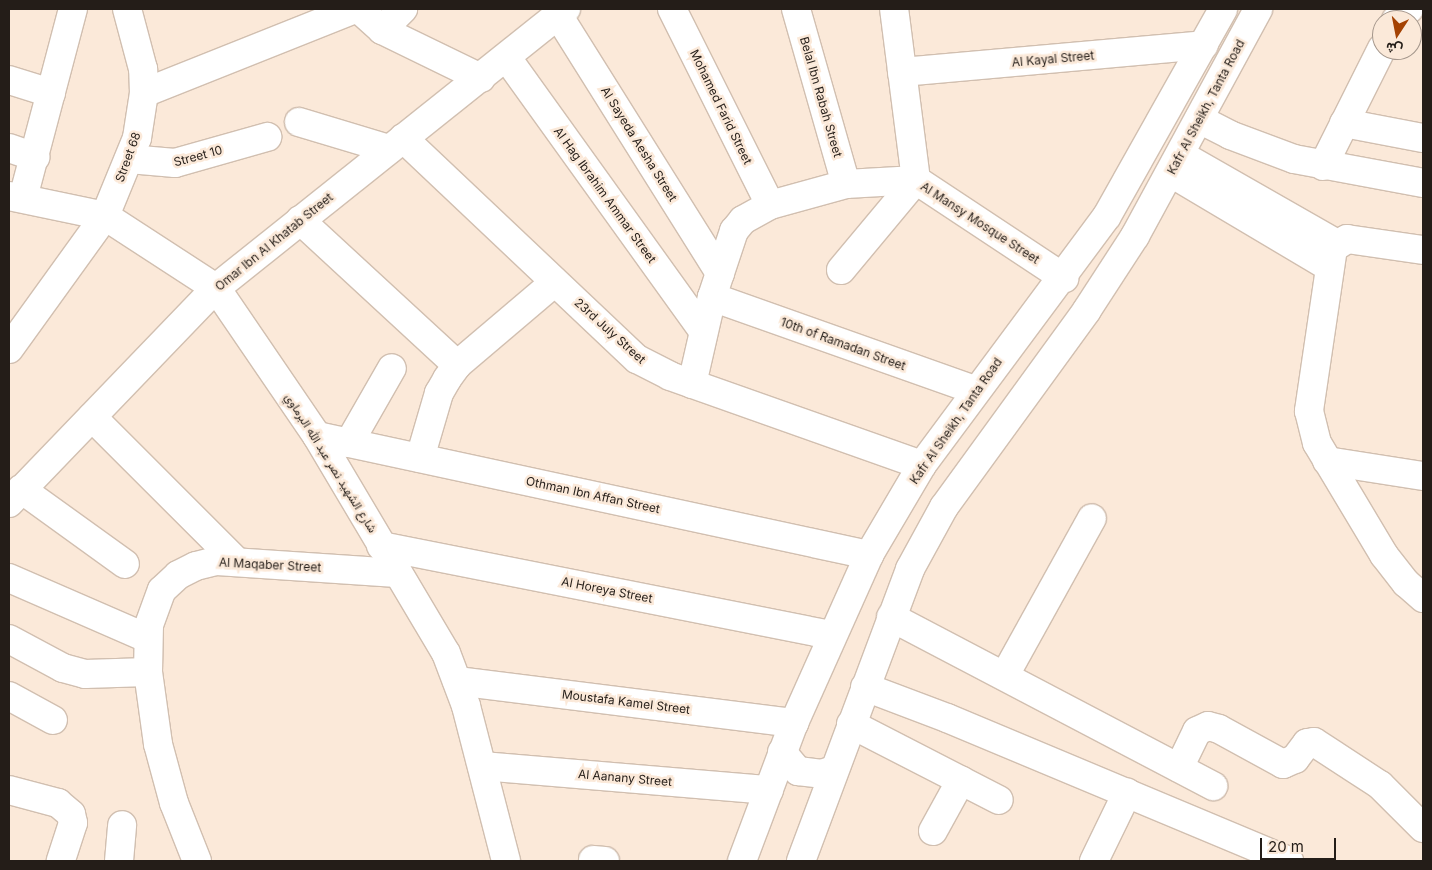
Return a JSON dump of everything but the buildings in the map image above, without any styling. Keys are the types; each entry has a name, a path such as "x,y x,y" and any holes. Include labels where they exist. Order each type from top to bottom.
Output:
{"street":[{"path":"16,197 34,157 74,9"},
{"name":"Street 68","path":"9,349 105,216 137,138 144,93 140,46 127,9"},
{"path":"144,93 355,9"},
{"path":"359,9 382,30 481,78"},
{"path":"382,30 403,9"},
{"name":"Mohamed Farid Street","path":"672,9 770,205"},
{"name":"Belal Ibn Rabah Street","path":"796,9 846,184"},
{"path":"841,270 916,180 894,9"},
{"name":"Kafr Al Sheikh, Tanta Road","path":"742,861 794,723 869,555 922,465 975,390 1064,278 1107,216 1223,9"},
{"name":"Kafr Al Sheikh, Tanta Road","path":"801,861 910,569 944,507 1087,310 1176,164 1258,9"},
{"name":"Omar Ibn Al Khatab Street","path":"13,498 216,288 507,58 562,12"},
{"name":"Al Sayeda Aesha Street","path":"562,12 716,285"},
{"name":"Al Kayal Street","path":"902,72 1204,45"},
{"name":"Al Hag Ibrahim Ammar Street","path":"507,58 703,332"},
{"path":"1323,166 1376,60"},
{"path":"9,80 51,93"},
{"path":"1199,119 1262,148 1323,166 1423,183"},
{"path":"299,122 396,144"},
{"path":"1344,124 1423,138"},
{"name":"Street 10","path":"129,159 165,165 267,137"},
{"name":"23rd July Street","path":"396,144 555,282 637,359 653,369 922,465"},
{"path":"9,148 34,157"},
{"path":"1176,164 1333,255"},
{"name":"Al Mansy Mosque Street","path":"692,384 703,332 716,285 738,225 770,205 846,184 916,180 1064,278"},
{"name":"شارع الشهيد نصر عبد الله البرماوي","path":"16,197 105,216 216,288 317,436 446,654 457,681 482,766 506,861"},
{"path":"300,220 457,365"},
{"path":"1423,250 1353,239 1333,255 1309,411 1312,430 1327,461 1394,570 1423,598"},
{"path":"420,458 439,394 457,365 555,282"},
{"name":"10th of Ramadan Street","path":"716,285 975,390"},
{"path":"349,443 392,368"},
{"path":"92,416 237,562"},
{"name":"Othman Ibn Affan Street","path":"317,436 869,555"},
{"path":"1327,461 1423,476"},
{"path":"13,498 125,564"},
{"path":"1005,674 1092,518"},
{"name":"Al Horeya Street","path":"381,546 832,635"},
{"name":"Al Maqaber Street","path":"197,861 174,803 158,744 148,672 147,638 162,590 178,575 196,566 216,561 398,573"},
{"path":"9,578 147,638"},
{"path":"891,617 1005,674 1213,786"},
{"path":"9,639 63,668 85,674 148,672"},
{"name":"Moustafa Kamel Street","path":"457,681 794,723"},
{"path":"865,687 947,718 1289,861"},
{"path":"9,696 53,720"},
{"path":"851,724 999,800"},
{"path":"1179,768 1197,730 1208,726 1218,729 1283,764 1295,759 1306,743 1314,742 1380,785 1423,828"},
{"path":"782,752 798,770 822,774 834,770"},
{"name":"Al Aanany Street","path":"482,766 769,790"},
{"path":"933,831 961,780"},
{"path":"9,790 58,803 72,814 73,823 61,861"},
{"path":"1094,861 1127,793"},
{"path":"119,861 122,825"}]}
